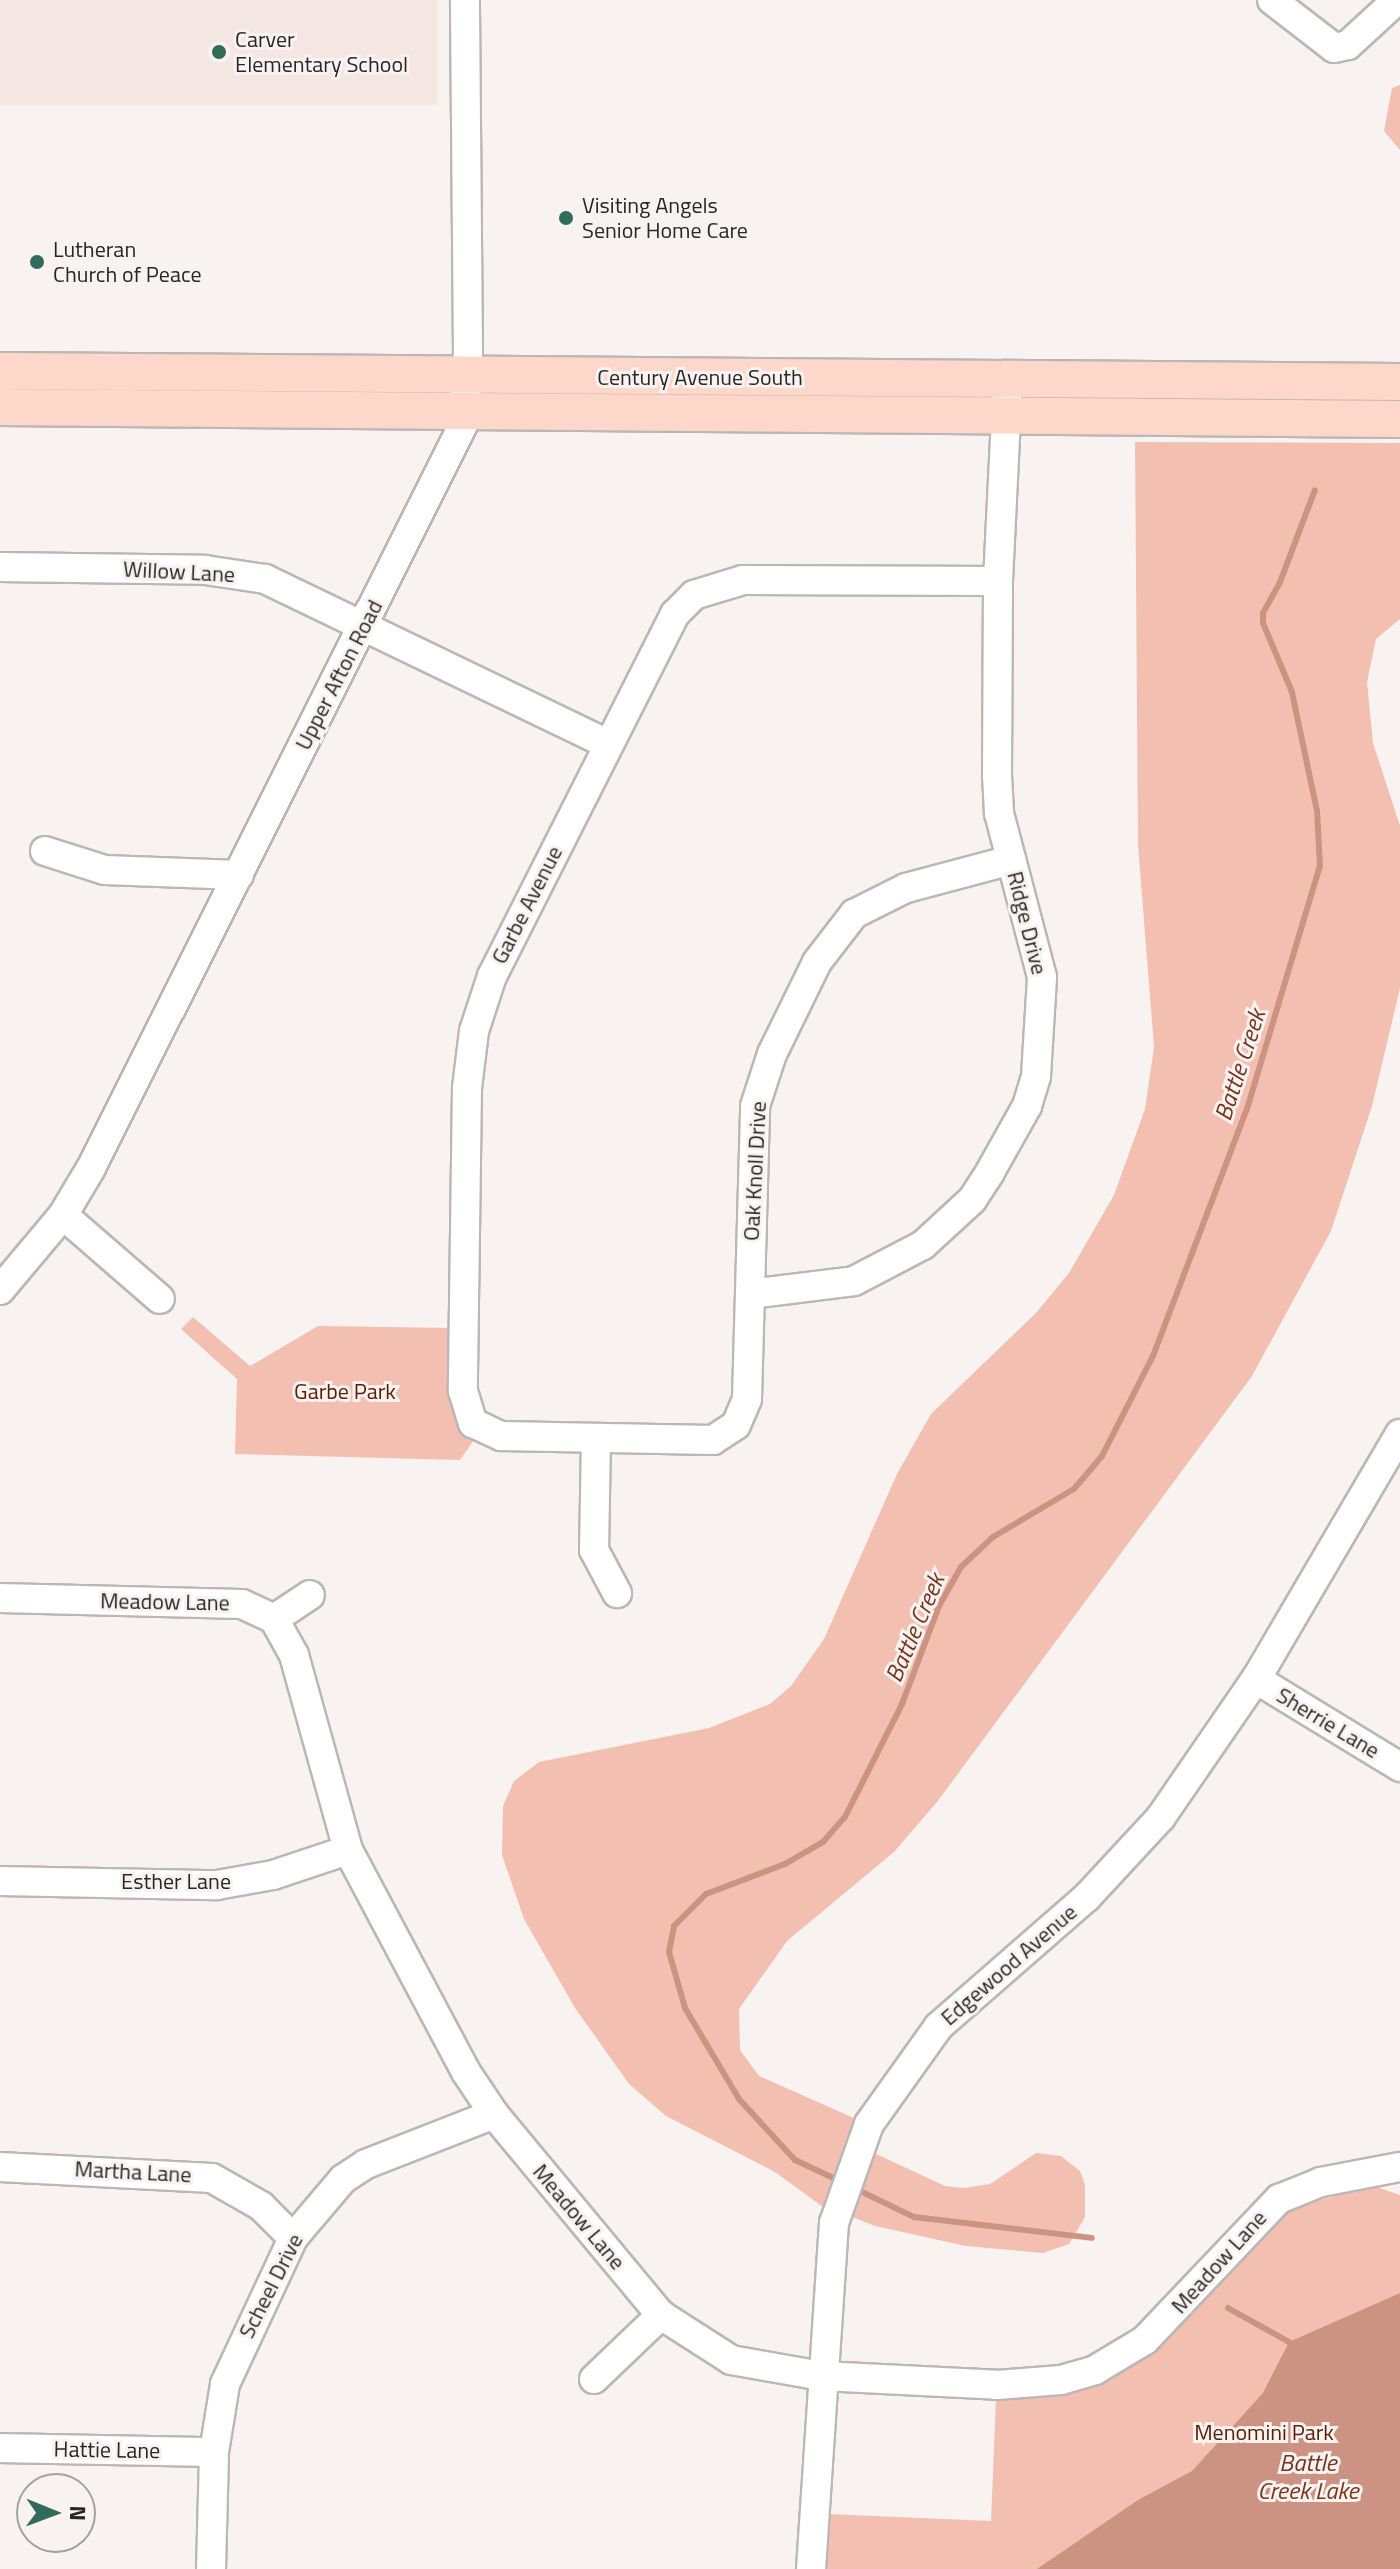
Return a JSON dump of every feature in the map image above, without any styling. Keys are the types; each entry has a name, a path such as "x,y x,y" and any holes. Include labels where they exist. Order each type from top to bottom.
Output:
{"main road":[{"name":"Century Avenue South","path":"0,371 467,395 1007,416 1400,419"},
{"name":"Century Avenue South","path":"0,407 1008,381 1400,382"}],"street":[{"name":"Upper Afton Road","path":"0,1290 63,1215 365,623 467,395 465,0"},
{"path":"1272,0 1334,48 1348,45 1397,0"},
{"name":"Ridge Drive","path":"750,1294 821,1289 884,1269 950,1222 990,1172 1027,1106 1043,1006 1042,977 999,813 997,776 998,581 1008,381"},
{"name":"Willow Lane","path":"0,567 238,574 265,579 365,623 608,744"},
{"name":"Garbe Avenue","path":"596,1438 501,1436 484,1432 465,1411 469,1058 492,976 675,614 694,595 721,583 998,581"},
{"path":"45,851 105,870 239,875"},
{"name":"Oak Knoll Drive","path":"596,1438 713,1440 736,1425 747,1399 755,1106 772,1054 817,962 854,914 878,899 1011,860"},
{"path":"63,1215 160,1299"},
{"name":"Edgewood Avenue","path":"811,2569 822,2376 839,2197 853,2158 913,2055 968,1998 1113,1872 1190,1778 1256,1679 1400,1434"},
{"path":"596,1438 594,1550 617,1593"},
{"path":"274,1619 310,1595"},
{"name":"Meadow Lane","path":"0,1598 242,1604 274,1619 294,1655 348,1850 436,2018 494,2114 661,2315 731,2360 822,2376 997,2385 1061,2380 1095,2370 1145,2340 1279,2199 1321,2182 1400,2167"},
{"name":"Sherrie Lane","path":"1256,1679 1400,1767"},
{"name":"Esther Lane","path":"0,1881 217,1885 273,1875 348,1850"},
{"name":"Scheel Drive","path":"211,2569 214,2452 225,2384 293,2238 343,2179 366,2164 494,2114"},
{"name":"Martha Lane","path":"0,2167 212,2178 261,2206 293,2238"},
{"path":"594,2379 661,2315"},
{"name":"Hattie Lane","path":"0,2448 214,2452"}],"shaded area":[{"name":"Carver Elementary School","path":"0,0 437,0 437,105 0,105"}],"green space":[{"path":"1400,85 1400,150 1384,131 1392,88"},
{"path":"1135,442 1400,443 1400,619 1376,639 1367,682 1373,743 1400,826 1400,988 1372,1106 1331,1231 1252,1376 937,1802 894,1852 787,1941 739,2009 740,2050 759,2076 856,2119 823,2207 775,2172 666,2116 629,2084 575,2008 524,1919 502,1855 503,1806 514,1781 539,1762 709,1728 770,1704 791,1686 824,1639 897,1474 931,1414 1036,1313 1069,1273 1114,1195 1145,1109 1154,1047 1138,845"},
{"name":"Garbe Park","path":"193,1317 250,1366 318,1326 449,1328 451,1408 474,1440 460,1460 235,1454 237,1379 181,1329"},
{"path":"874,2153 945,2186 964,2188 990,2184 1036,2153 1061,2156 1080,2171 1085,2185 1085,2217 1069,2244 1043,2253 966,2246 875,2226 852,2217"},
{"name":"Menomini Park","path":"1374,2186 1400,2195 1400,2569 824,2569 827,2514 991,2521 996,2399 1056,2394 1175,2329 1293,2207"}],"water":[{"name":"Battle Creek Lake","path":"1400,2293 1400,2569 1037,2569 1138,2500 1192,2471 1263,2393 1289,2342"}],"waterway":[{"name":"Battle Creek","path":"842,2182 795,2160 739,2099 685,2008 669,1952 674,1926 706,1894 785,1864 823,1842 845,1817 902,1704 939,1606 961,1567 993,1537 1074,1489 1102,1456 1153,1356 1247,1109 1320,866 1317,811 1292,692 1263,623 1263,613 1280,582 1315,490"},
{"name":"Battle Creek","path":"856,2189 914,2217 1092,2238"},
{"name":"Battle Creek","path":"1228,2308 1289,2342"}],"place":[{"name":"Carver Elementary School","path":"219,52"},
{"name":"Visiting Angels Senior Home Care","path":"566,218"},
{"name":"Lutheran Church of Peace","path":"37,262"}]}
